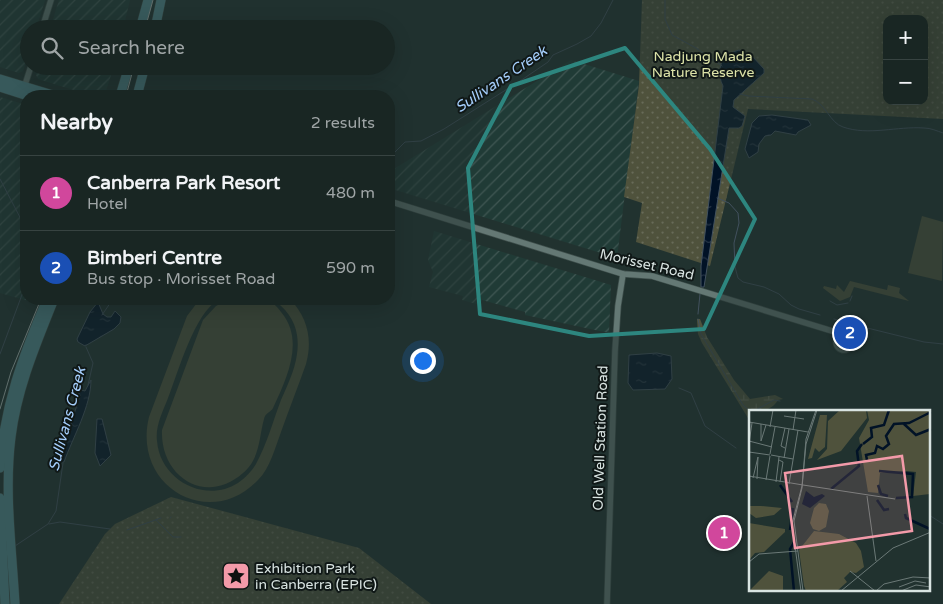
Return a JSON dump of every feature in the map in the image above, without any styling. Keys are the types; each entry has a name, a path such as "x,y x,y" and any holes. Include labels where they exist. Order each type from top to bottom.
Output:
{"main road":[{"path":"142,20 148,0"},
{"path":"156,20 161,0"},
{"path":"122,90 126,75"},
{"path":"139,90 143,75"},
{"path":"0,79 21,90"},
{"path":"0,88 20,91"},
{"path":"0,468 3,434 12,392 19,369 45,305"},
{"path":"15,604 8,476 11,435 25,374 52,305"},
{"path":"0,498 5,604"}],"street":[{"path":"45,20 51,0"},
{"path":"25,90 29,75"},
{"name":"Morisset Road","path":"395,204 623,274 652,276 842,334"},
{"name":"Old Well Station Road","path":"606,604 615,351 623,274"}],"highlighted area":[{"path":"625,48 710,149 755,219 704,329 589,336 480,314 468,168 511,86"}],"shaded area":[{"path":"0,0 45,0 39,20 20,20 20,72 0,67"},
{"path":"59,0 130,0 125,20 53,20"},
{"path":"571,60 639,81 617,258 395,190 395,168"},
{"path":"36,75 111,75 106,90 74,90 38,79"},
{"path":"0,97 20,103 20,299 0,293"},
{"path":"434,231 611,285 609,333 525,315 525,312 482,300 480,305 462,300 463,296 429,287 433,272 428,260"}],"green space":[{"name":"Nadjung Mada Nature Reserve","path":"642,0 943,0 943,119 748,109 710,266 636,242 642,203 624,197 639,85"},
{"path":"922,216 943,222 942,281 908,273"},
{"path":"850,281 887,290 888,285 900,288 899,293 909,301 854,287 850,297 840,301 823,288 824,286 836,289 837,285 844,292"},
{"path":"195,305 211,305 202,317 188,344 160,419 157,441 160,455 166,467 175,477 199,489 212,491 225,489 238,483 254,467 267,440 293,372 298,347 296,329 292,319 280,305 295,305 301,313 307,329 309,346 306,364 266,470 258,480 239,495 218,502 198,501 179,494 163,481 152,464 147,442 149,417 187,316"},
{"path":"274,305 288,323 293,347 284,384 273,408 265,417 253,461 243,473 229,483 214,487 188,482 177,473 163,447 162,430 203,320 216,306"},
{"path":"697,319 700,319 707,337 734,380 750,399 775,395 783,399 778,400 766,410 749,410 748,418 698,334"},
{"name":"Exhibition Park in Canberra (EPIC)","path":"171,497 359,548 431,604 59,604 105,534 115,524"}],"water":[{"path":"739,50 752,56 764,69 764,73 734,100 733,107 745,116 742,126 739,128 729,128 704,287 701,287 701,266 723,86 720,70 724,55"},
{"path":"772,115 808,120 811,125 796,135 775,131 771,135 765,136 759,144 758,152 749,158 745,149 752,123 759,116"},
{"path":"96,305 99,305 103,314 107,317 111,317 115,311 121,317 120,323 114,329 85,346 78,342 77,339 90,312"},
{"path":"657,353 671,356 672,379 665,389 633,390 628,383 629,355"},
{"path":"91,380 85,411 64,462 61,462 80,395 73,385 85,391"},
{"path":"97,419 102,419 111,455 100,466 95,453"}],"waterway":[{"name":"Sullivans Creek","path":"395,152 405,142 421,141 444,129 523,79 548,62 553,55 591,36 601,23 613,0"},
{"path":"665,0 665,19 672,35 696,48 722,66"},
{"path":"740,94 812,99 817,101 835,122 853,130 873,131 924,128 943,133"},
{"path":"0,179 20,217"},
{"path":"717,198 729,203 738,213 739,223 734,243 735,267 738,278 743,282 764,287 779,294 791,305 799,309 820,315"},
{"path":"698,314 700,294"},
{"path":"850,301 852,296"},
{"path":"0,354 20,300"},
{"path":"830,301 837,305 848,303"},
{"name":"Sullivans Creek","path":"102,315 109,305"},
{"path":"698,319 701,334 743,405 749,410"},
{"path":"834,319 845,322"},
{"path":"847,323 924,342 943,344"},
{"name":"Sullivans Creek","path":"86,347 93,363 88,385"},
{"path":"679,388 691,393 705,426 736,448"},
{"path":"756,410 774,400 780,401"},
{"name":"Sullivans Creek","path":"15,546 48,524 56,511 63,463"},
{"path":"930,516 943,524"},
{"path":"127,530 161,518"},
{"path":"156,520 173,537 181,537"},
{"path":"49,524 60,522 110,529"}],"tram line":[{"path":"147,20 153,0"},
{"path":"128,90 132,75"},
{"path":"0,409 11,372 39,305"}],"place":[{"name":"Bimberi Centre","path":"850,333"},
{"name":"Canberra Park Resort","path":"724,533"},
{"name":"Exhibition Park in Canberra (EPIC)","path":"236,576"}]}
